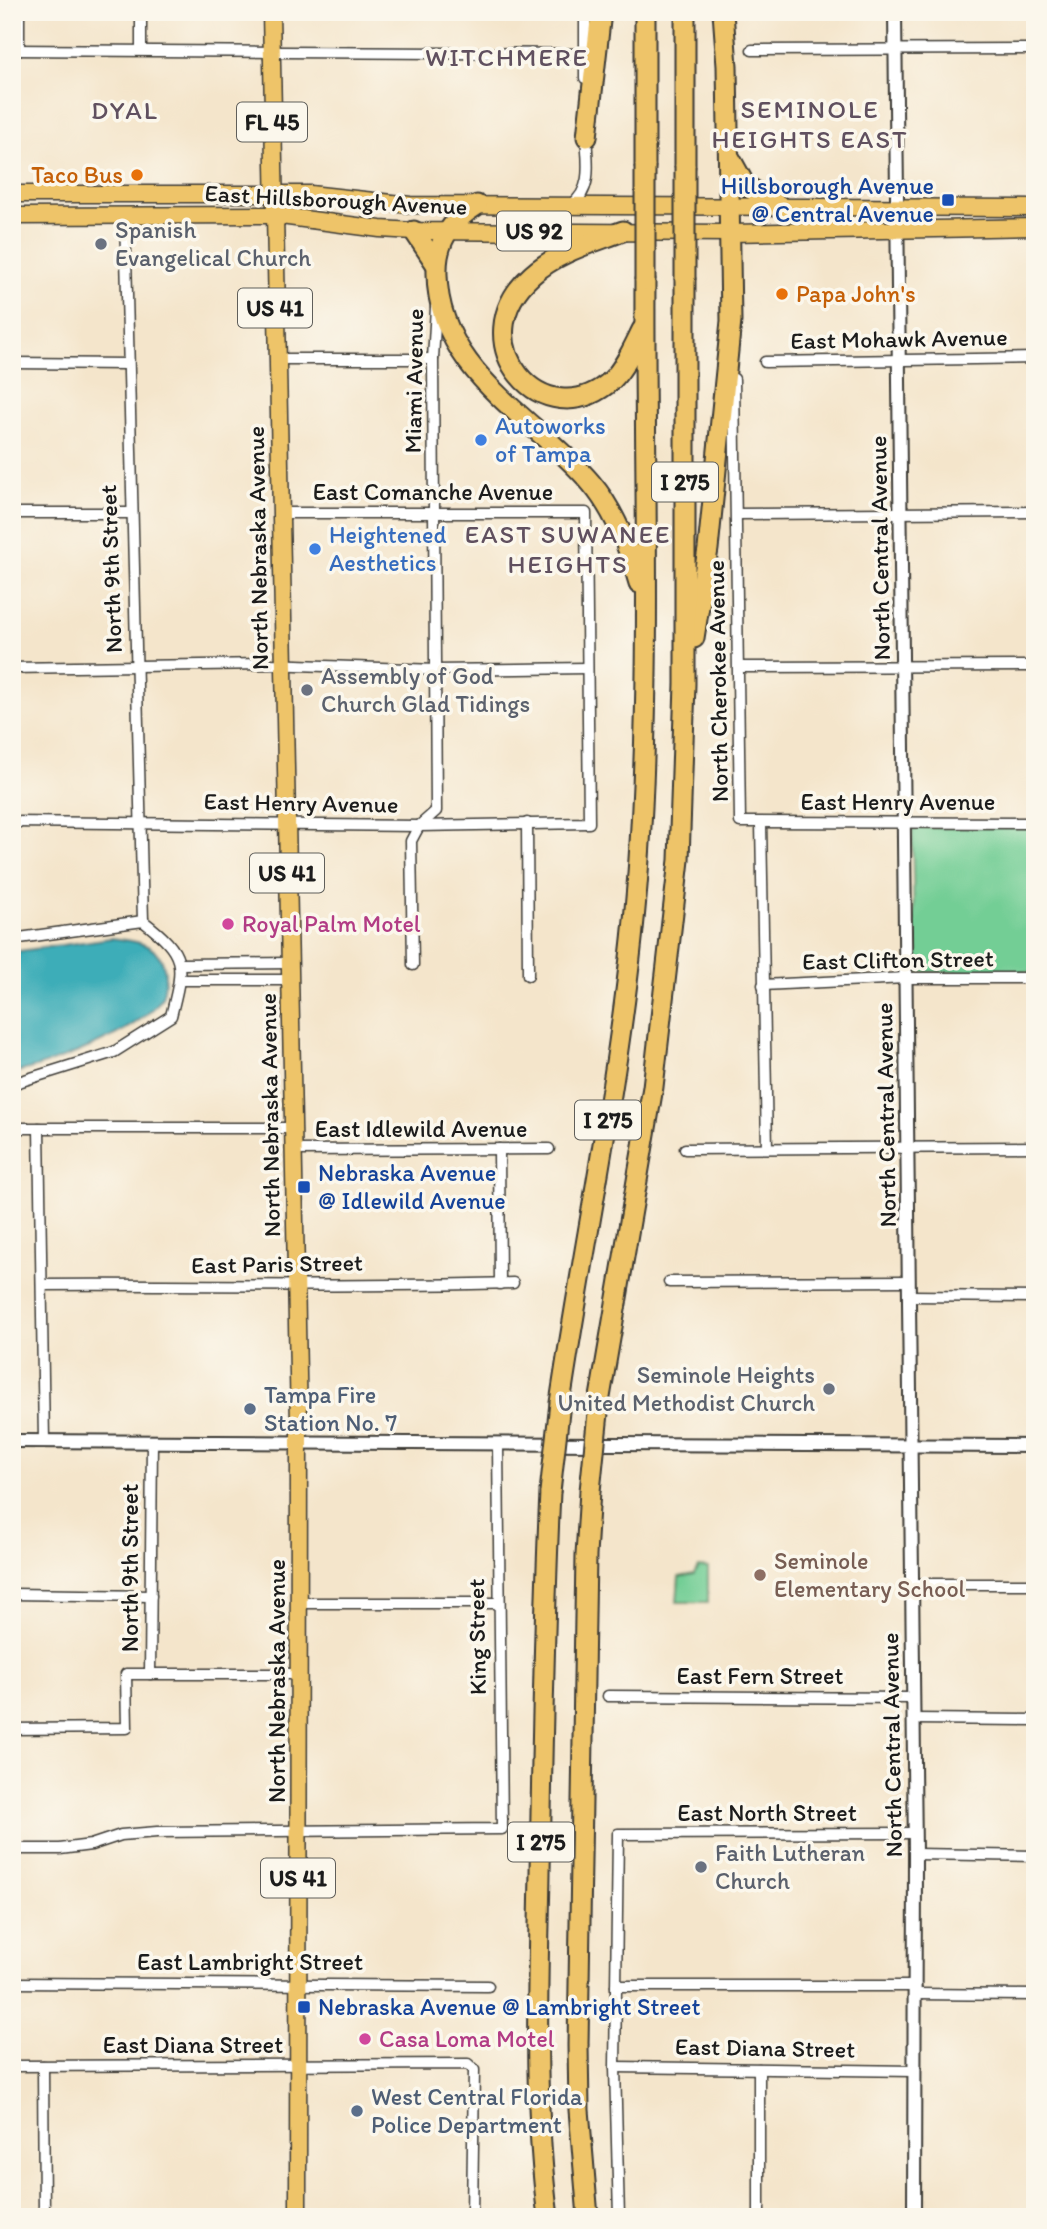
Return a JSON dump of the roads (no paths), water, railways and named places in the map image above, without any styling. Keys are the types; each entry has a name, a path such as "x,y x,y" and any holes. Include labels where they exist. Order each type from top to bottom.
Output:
{"highway":[{"path":"587,137 601,12"},
{"name":"I 275","path":"548,2217 539,2118 538,2034 545,1586 551,1492 559,1404 613,1086 629,970 642,803 645,604 645,12"},
{"name":"I 275","path":"588,2217 579,2110 578,2018 586,1569 590,1491 599,1404 653,1087 679,860 685,684 685,12"},
{"path":"685,684 708,549 731,321 723,12"},
{"path":"728,151 745,185 783,208"},
{"path":"477,205 446,230 436,264 437,293 453,336 482,382 564,456 600,496 630,554 645,604"},
{"path":"414,231 436,264"},
{"path":"623,231 555,258 531,276 508,305 502,327 503,345 511,366 528,385 555,396 577,397 597,390 615,376 645,326"}],"main road":[{"name":"North Nebraska Avenue","path":"271,12 272,194 299,1442 298,2217"},
{"name":"East Hillsborough Avenue","path":"12,194 310,194 400,205 1035,208"},
{"name":"East Hillsborough Avenue","path":"12,216 273,215 414,231 730,233 1035,227"}],"street":[{"path":"19,12 16,50 585,54"},
{"path":"141,12 141,49"},
{"path":"570,205 583,195 587,183 585,12"},
{"name":"North Central Avenue","path":"895,12 905,823 910,1584 915,1833 914,2217"},
{"path":"752,50 1035,49"},
{"name":"North 9th Street","path":"125,216 130,513 143,921"},
{"name":"Miami Avenue","path":"413,965 411,841 419,826 436,811 433,359 437,293"},
{"name":"North Cherokee Avenue","path":"731,321 740,667 740,822 761,823 767,1147"},
{"name":"East Mohawk Avenue","path":"765,362 1035,358"},
{"path":"277,359 433,359"},
{"path":"12,363 127,364"},
{"path":"737,514 1035,512"},
{"path":"12,513 130,513"},
{"name":"East Comanche Avenue","path":"280,513 586,513 587,668"},
{"path":"740,667 1035,666"},
{"path":"12,668 587,668"},
{"name":"East Henry Avenue","path":"12,821 419,826 589,823 587,668"},
{"path":"527,823 528,975"},
{"name":"East Henry Avenue","path":"761,823 1035,823"},
{"path":"12,939 143,921 170,942 180,964 180,980 171,1016 114,1052 12,1084"},
{"path":"180,964 290,972"},
{"path":"180,980 290,972"},
{"name":"East Clifton Street","path":"763,985 906,978 1035,978"},
{"name":"East Idlewild Avenue","path":"12,1128 293,1129"},
{"path":"39,1129 44,1441"},
{"path":"685,1149 1035,1147"},
{"path":"499,1149 500,1284"},
{"name":"East Idlewild Avenue","path":"293,1150 549,1149"},
{"path":"669,1282 909,1281"},
{"name":"East Paris Street","path":"42,1285 513,1283"},
{"path":"909,1296 1035,1297"},
{"path":"12,1441 1035,1446"},
{"name":"North 9th Street","path":"12,1729 127,1728 126,1674 150,1674 152,1441"},
{"name":"King Street","path":"298,1831 502,1829 497,1603 498,1445"},
{"path":"910,1584 1035,1584"},
{"path":"12,1594 151,1596"},
{"path":"299,1603 497,1603"},
{"path":"150,1674 299,1674"},
{"name":"East Fern Street","path":"608,1696 912,1698"},
{"path":"913,1719 1035,1720"},
{"path":"12,1849 81,1847 121,1835 158,1832 298,1831"},
{"name":"East North Street","path":"616,1986 618,1834 915,1833"},
{"path":"915,1854 1035,1856"},
{"name":"East Lambright Street","path":"12,1983 488,1986"},
{"path":"620,2217 615,2067 616,1986 914,1990 1035,1995"},
{"name":"East Diana Street","path":"12,2066 468,2064 474,2070 472,2217"},
{"path":"43,2066 44,2217"},
{"name":"East Diana Street","path":"615,2067 914,2071"},
{"path":"759,2069 759,2217"}],"water":[{"path":"111,938 143,944 161,959 165,979 161,999 134,1024 93,1046 12,1073 12,952"}],"place":[{"name":"Taco Bus","path":"137,175"},
{"name":"Hillsborough Avenue @ Central Avenue","path":"948,200"},
{"name":"Spanish Evangelical Church","path":"101,244"},
{"name":"Papa John's","path":"782,294"},
{"name":"Autoworks of Tampa","path":"481,440"},
{"name":"Heightened Aesthetics","path":"315,549"},
{"name":"Assembly of God Church Glad Tidings","path":"307,690"},
{"name":"Royal Palm Motel","path":"228,924"},
{"name":"Nebraska Avenue @ Idlewild Avenue","path":"304,1187"},
{"name":"Seminole Heights United Methodist Church","path":"829,1389"},
{"name":"Tampa Fire Station No. 7","path":"250,1409"},
{"name":"Seminole Elementary School","path":"760,1575"},
{"name":"Faith Lutheran Church","path":"701,1867"},
{"name":"Nebraska Avenue @ Lambright Street","path":"304,2007"},
{"name":"Casa Loma Motel","path":"365,2039"},
{"name":"West Central Florida Police Department","path":"357,2111"}],"district":[{"name":"WITCHMERE","path":"507,57"},
{"name":"DYAL","path":"125,110"},
{"name":"SEMINOLE HEIGHTS EAST","path":"810,124"},
{"name":"EAST SUWANEE HEIGHTS","path":"568,549"}]}
